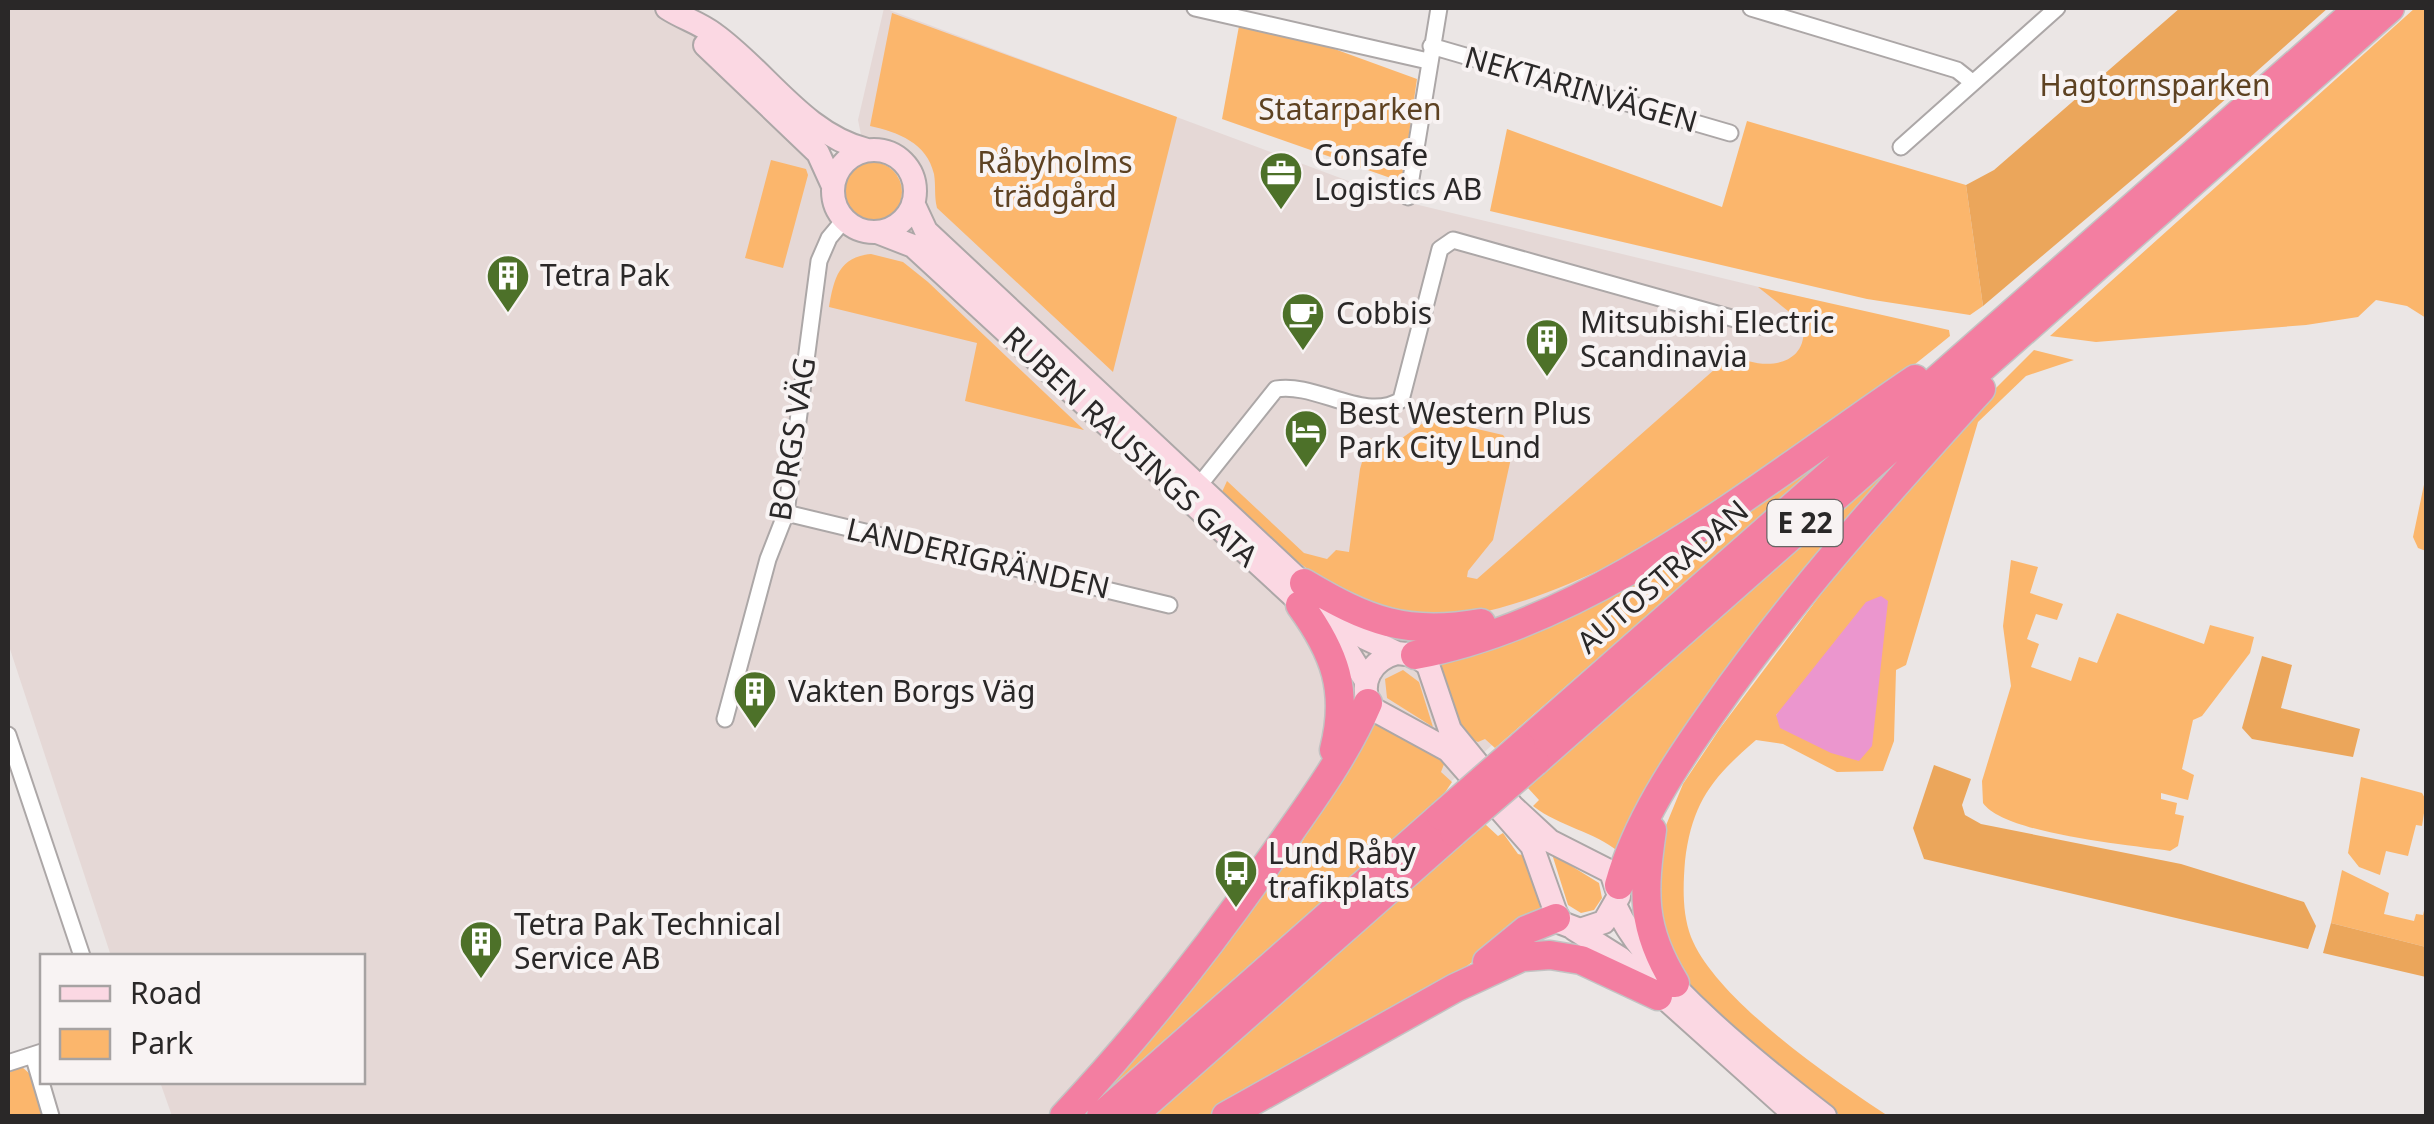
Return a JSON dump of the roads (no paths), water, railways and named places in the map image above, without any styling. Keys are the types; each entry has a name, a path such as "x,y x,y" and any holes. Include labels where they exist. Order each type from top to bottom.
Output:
{"highway":[{"name":"AUTOSTRADAN","path":"1528,754 2012,313 2359,8"},
{"name":"AUTOSTRADAN","path":"1101,1116 2076,285 2390,8"},
{"path":"1618,896 1657,799 1692,740 1764,638 1825,562 2076,285"},
{"path":"1406,654 1469,641 1555,606 1678,541 2012,313"},
{"path":"1302,594 1415,630 1476,624 1555,606"},
{"path":"1302,594 1329,649 1342,690 1339,731 1324,780"},
{"path":"1064,1116 1190,968 1324,780 1367,692"},
{"path":"1657,799 1646,877 1646,917 1666,989"},
{"name":"AUTOSTRADAN","path":"1132,1116 1448,824"},
{"path":"1455,988 1526,930 1565,924"},
{"path":"1226,1116 1505,962 1550,955 1666,989"}],"main road":[{"name":"RUBEN RAUSINGS GATA","path":"673,12 712,32 818,128 840,143 894,155 905,164 916,190 914,203 926,230 1193,493"},
{"name":"RUBEN RAUSINGS GATA","path":"673,12 818,153 844,220 854,227 913,246 1193,493 1302,594 1346,644 1367,692"},
{"path":"833,186 848,159 867,150"},
{"path":"877,232 900,224 914,203"},
{"name":"RUBEN RAUSINGS GATA","path":"1302,594 1356,632 1406,654"},
{"path":"1796,1116 1666,989 1634,942 1608,869 1550,841 1512,806 1450,730 1432,670 1406,654 1377,662 1367,692 1382,717 1440,743 1526,839 1544,870 1565,924 1666,989 1826,1116"},
{"path":"1565,924 1599,926 1618,896"}],"street":[{"name":"NEKTARINVÄGEN","path":"1195,8 1430,54 1730,133"},
{"path":"1408,197 1439,8"},
{"path":"1754,8 1958,70 1972,82"},
{"path":"1902,146 2057,8"},
{"name":"BORGS VÄG","path":"725,720 768,559 786,513 819,261 828,238 844,220"},
{"path":"1193,493 1276,389 1298,389 1377,407 1401,400 1440,249 1453,240 1760,326"},
{"name":"LANDERIGRÄNDEN","path":"786,513 1169,605"},
{"path":"8,735 81,954"},
{"path":"8,1064 38,1054"},
{"path":"44,1084 50,1116"}],"place":[{"name":"Consafe Logistics AB","path":"1281,211"},
{"name":"Tetra Pak","path":"508,314"},
{"name":"Cobbis","path":"1303,352"},
{"name":"Mitsubishi Electric Scandinavia","path":"1547,378"},
{"name":"Best Western Plus Park City Lund","path":"1306,469"},
{"name":"Vakten Borgs Väg","path":"755,730"},
{"name":"Lund Råby trafikplats","path":"1236,909"},
{"name":"Tetra Pak Technical Service AB","path":"481,980"}],"park label":[{"name":"Hagtornsparken","path":"2155,86"},
{"name":"Statarparken","path":"1350,110"},
{"name":"Råbyholms trädgård","path":"1055,180"}]}
